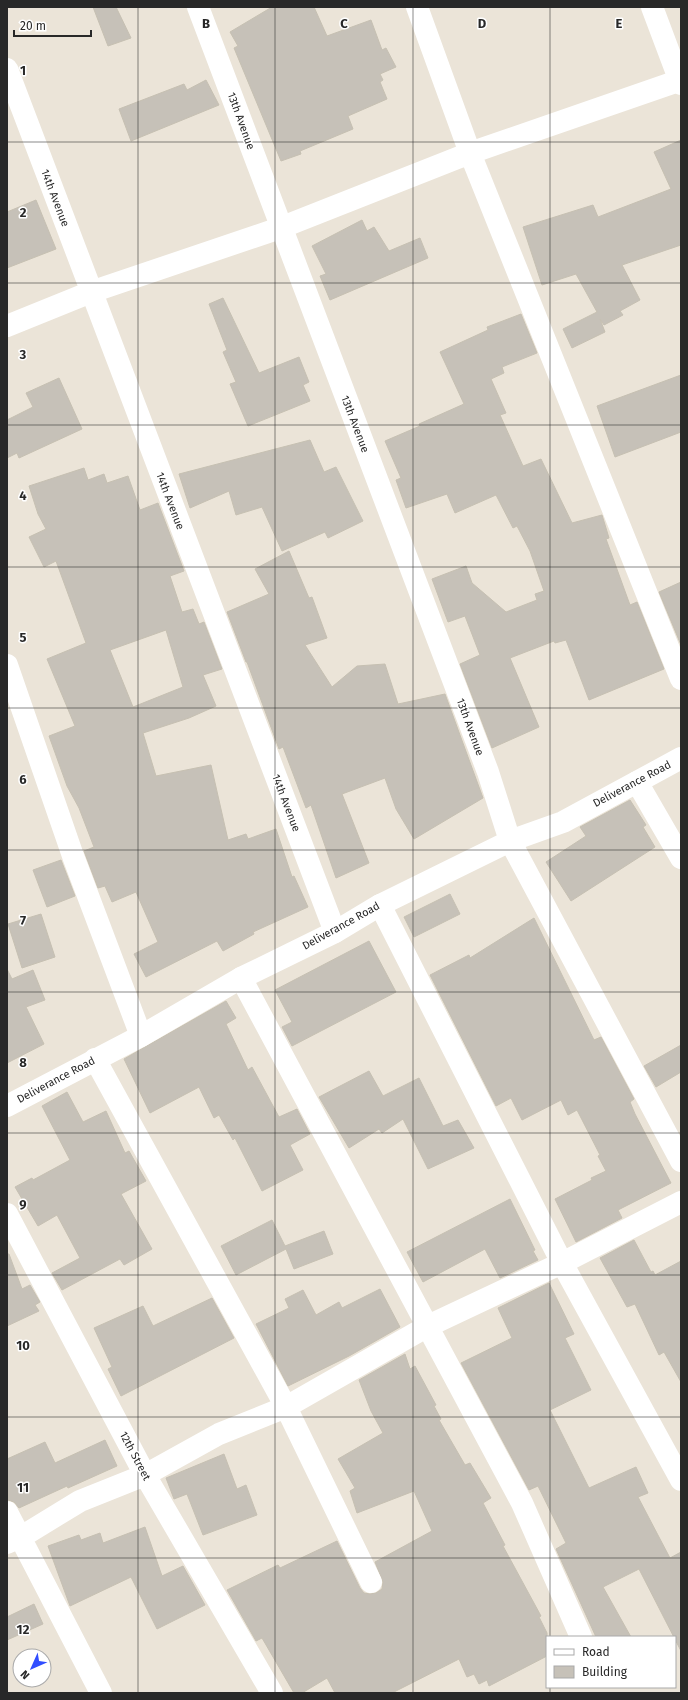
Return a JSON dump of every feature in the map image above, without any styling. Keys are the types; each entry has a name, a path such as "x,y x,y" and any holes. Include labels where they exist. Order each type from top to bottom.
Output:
{"street":[{"name":"13th Avenue","path":"198,7 280,228 488,772 510,841 681,1161"},
{"path":"417,7 470,153 681,679"},
{"path":"7,326 91,292 280,228 470,153 681,82 652,7"},
{"name":"14th Avenue","path":"7,69 335,932"},
{"path":"7,665 72,856 141,1036"},
{"name":"Deliverance Road","path":"7,1106 141,1036 241,978 335,932 380,905 510,841 563,822 681,758"},
{"path":"637,782 681,858"},
{"path":"380,905 562,1263 681,1480"},
{"path":"241,978 522,1503 581,1636"},
{"path":"95,1060 286,1407 371,1582"},
{"path":"14,1540 80,1501 145,1475 219,1434 286,1407 428,1326 562,1263 681,1202"},
{"name":"12th Street","path":"7,1214 145,1475 272,1693"},
{"path":"7,1512 14,1540 101,1693"}],"building":[{"path":"93,7 116,7 131,38 108,46"},
{"path":"272,7 314,7 327,36 371,20 382,50 386,48 396,67 380,74 383,80 380,82 387,99 348,116 353,129 300,151 301,154 281,161 234,48 238,46 230,32"},
{"path":"206,80 219,105 131,141 119,109 184,84 187,90"},
{"path":"681,140 681,245 622,265 640,300 620,311 623,315 604,325 600,319 605,332 572,348 563,329 597,312 576,274 542,285 523,227 593,205 598,217 671,189 654,152"},
{"path":"36,200 56,249 7,268 7,212"},
{"path":"362,220 367,231 374,227 389,251 420,238 428,258 330,300 320,276 326,274 312,246"},
{"path":"223,298 259,373 299,357 309,382 303,385 310,401 248,426 230,384 236,382 223,352 227,350 209,304"},
{"path":"521,314 537,353 502,367 504,373 491,379 506,413 500,415 523,466 541,459 572,523 602,515 609,538 606,539 630,605 637,602 664,669 589,700 566,640 555,643 554,641 510,658 539,727 492,748 460,664 480,655 465,616 448,622 432,579 466,566 472,583 506,612 537,600 535,594 544,591 530,551 517,526 513,528 496,495 455,513 447,494 406,508 396,480 401,478 385,441 420,426 419,424 464,404 440,352 488,330 487,327"},
{"path":"681,375 681,432 615,457 597,406"},
{"path":"59,378 82,429 19,458 17,453 7,458 7,420 33,407 26,393"},
{"path":"310,440 324,472 336,467 363,521 328,538 325,532 282,551 262,507 236,515 229,491 190,508 179,474"},
{"path":"84,468 88,480 104,474 107,483 128,476 140,510 158,503 184,571 170,576 182,612 193,609 199,624 204,622 222,669 203,675 216,706 189,718 143,733 156,776 211,765 228,840 246,834 248,839 276,829 292,877 294,876 308,907 253,932 254,934 223,951 217,941 146,977 134,954 158,942 136,892 112,902 105,886 98,888 84,851 94,847 79,808 67,786 49,736 75,726 47,659 86,643 56,561 44,567 29,537 46,529 38,514 29,486","holes":["166,630 183,687 133,707 110,650"]},
{"path":"289,551 309,598 312,597 327,638 305,645 332,687 357,666 385,664 398,704 445,694 483,798 414,839 396,809 385,778 342,794 369,863 336,878 311,805 306,808 283,747 279,749 227,612 269,594 255,569"},
{"path":"681,582 681,645 659,592"},
{"path":"630,800 646,825 643,827 655,847 571,901 546,862 586,836 580,827"},
{"path":"61,860 75,896 47,907 33,870"},
{"path":"450,894 460,914 414,937 404,917"},
{"path":"41,914 55,957 22,968 8,924"},
{"path":"534,918 594,1040 601,1037 634,1099 630,1102 635,1114 671,1183 618,1210 622,1218 576,1242 555,1199 606,1171 598,1156 600,1155 577,1110 568,1115 561,1100 522,1120 511,1098 496,1106 430,975 469,955 470,958"},
{"path":"369,941 396,992 292,1046 282,1027 292,1022 275,990"},
{"path":"7,969 12,979 33,970 45,1000 26,1007 44,1044 7,1063"},
{"path":"226,1001 236,1018 226,1024 248,1070 252,1067 279,1117 297,1109 310,1134 290,1145 303,1170 262,1191 235,1138 233,1140 219,1115 214,1118 199,1087 150,1113 124,1059"},
{"path":"681,1045 681,1072 656,1087 644,1066"},
{"path":"369,1071 383,1096 419,1078 443,1126 458,1120 474,1148 428,1169 403,1119 382,1133 379,1129 349,1148 319,1097"},
{"path":"67,1092 83,1122 106,1111 125,1153 129,1151 146,1181 121,1194 152,1249 124,1265 120,1259 62,1290 52,1273 80,1258 57,1215 38,1226 15,1187 32,1178 33,1180 70,1160 42,1106"},
{"path":"510,1199 535,1250 533,1251 538,1260 500,1278 485,1249 423,1282 407,1252"},
{"path":"272,1220 285,1246 324,1231 333,1254 294,1269 286,1249 236,1275 221,1246"},
{"path":"634,1240 651,1272 653,1271 655,1275 681,1261 681,1382 664,1352 659,1355 635,1304 627,1307 600,1258"},
{"path":"7,1254 9,1254 22,1289 30,1285 40,1302 35,1305 39,1311 7,1326"},
{"path":"549,1283 574,1334 565,1338 591,1390 550,1410 589,1488 636,1467 648,1493 638,1497 670,1558 681,1552 681,1651 676,1641 676,1636 673,1636 639,1569 603,1587 630,1636 596,1636 556,1549 566,1543 538,1486 529,1490 461,1363 512,1338 498,1308"},
{"path":"380,1289 400,1327 349,1356 288,1386 256,1324 289,1308 285,1299 303,1290 316,1315 339,1302 342,1308"},
{"path":"212,1298 234,1338 121,1396 108,1369 112,1367 94,1328 143,1306 153,1326"},
{"path":"405,1354 410,1369 415,1366 436,1405 434,1406 441,1419 439,1420 465,1465 470,1463 491,1498 483,1503 505,1545 503,1546 541,1616 539,1617 547,1633 546,1657 489,1686 487,1680 479,1684 474,1674 467,1677 459,1659 392,1693 335,1693 327,1678 302,1693 294,1693 262,1638 256,1641 227,1590 278,1565 280,1568 337,1541 360,1588 364,1593 376,1593 382,1589 383,1582 375,1562 432,1531 414,1491 357,1513 350,1491 355,1488 338,1459 383,1433 371,1411 359,1380"},
{"path":"105,1440 117,1466 68,1488 67,1486 19,1508 14,1502 8,1500 7,1459 45,1442 55,1463"},
{"path":"224,1454 237,1489 246,1485 257,1515 203,1535 187,1494 174,1499 166,1478"},
{"path":"145,1527 162,1576 183,1566 205,1605 157,1629 131,1577 70,1606 48,1546 79,1535 81,1540 100,1533 103,1543"},
{"path":"34,1604 43,1624 7,1640 7,1617"}]}
